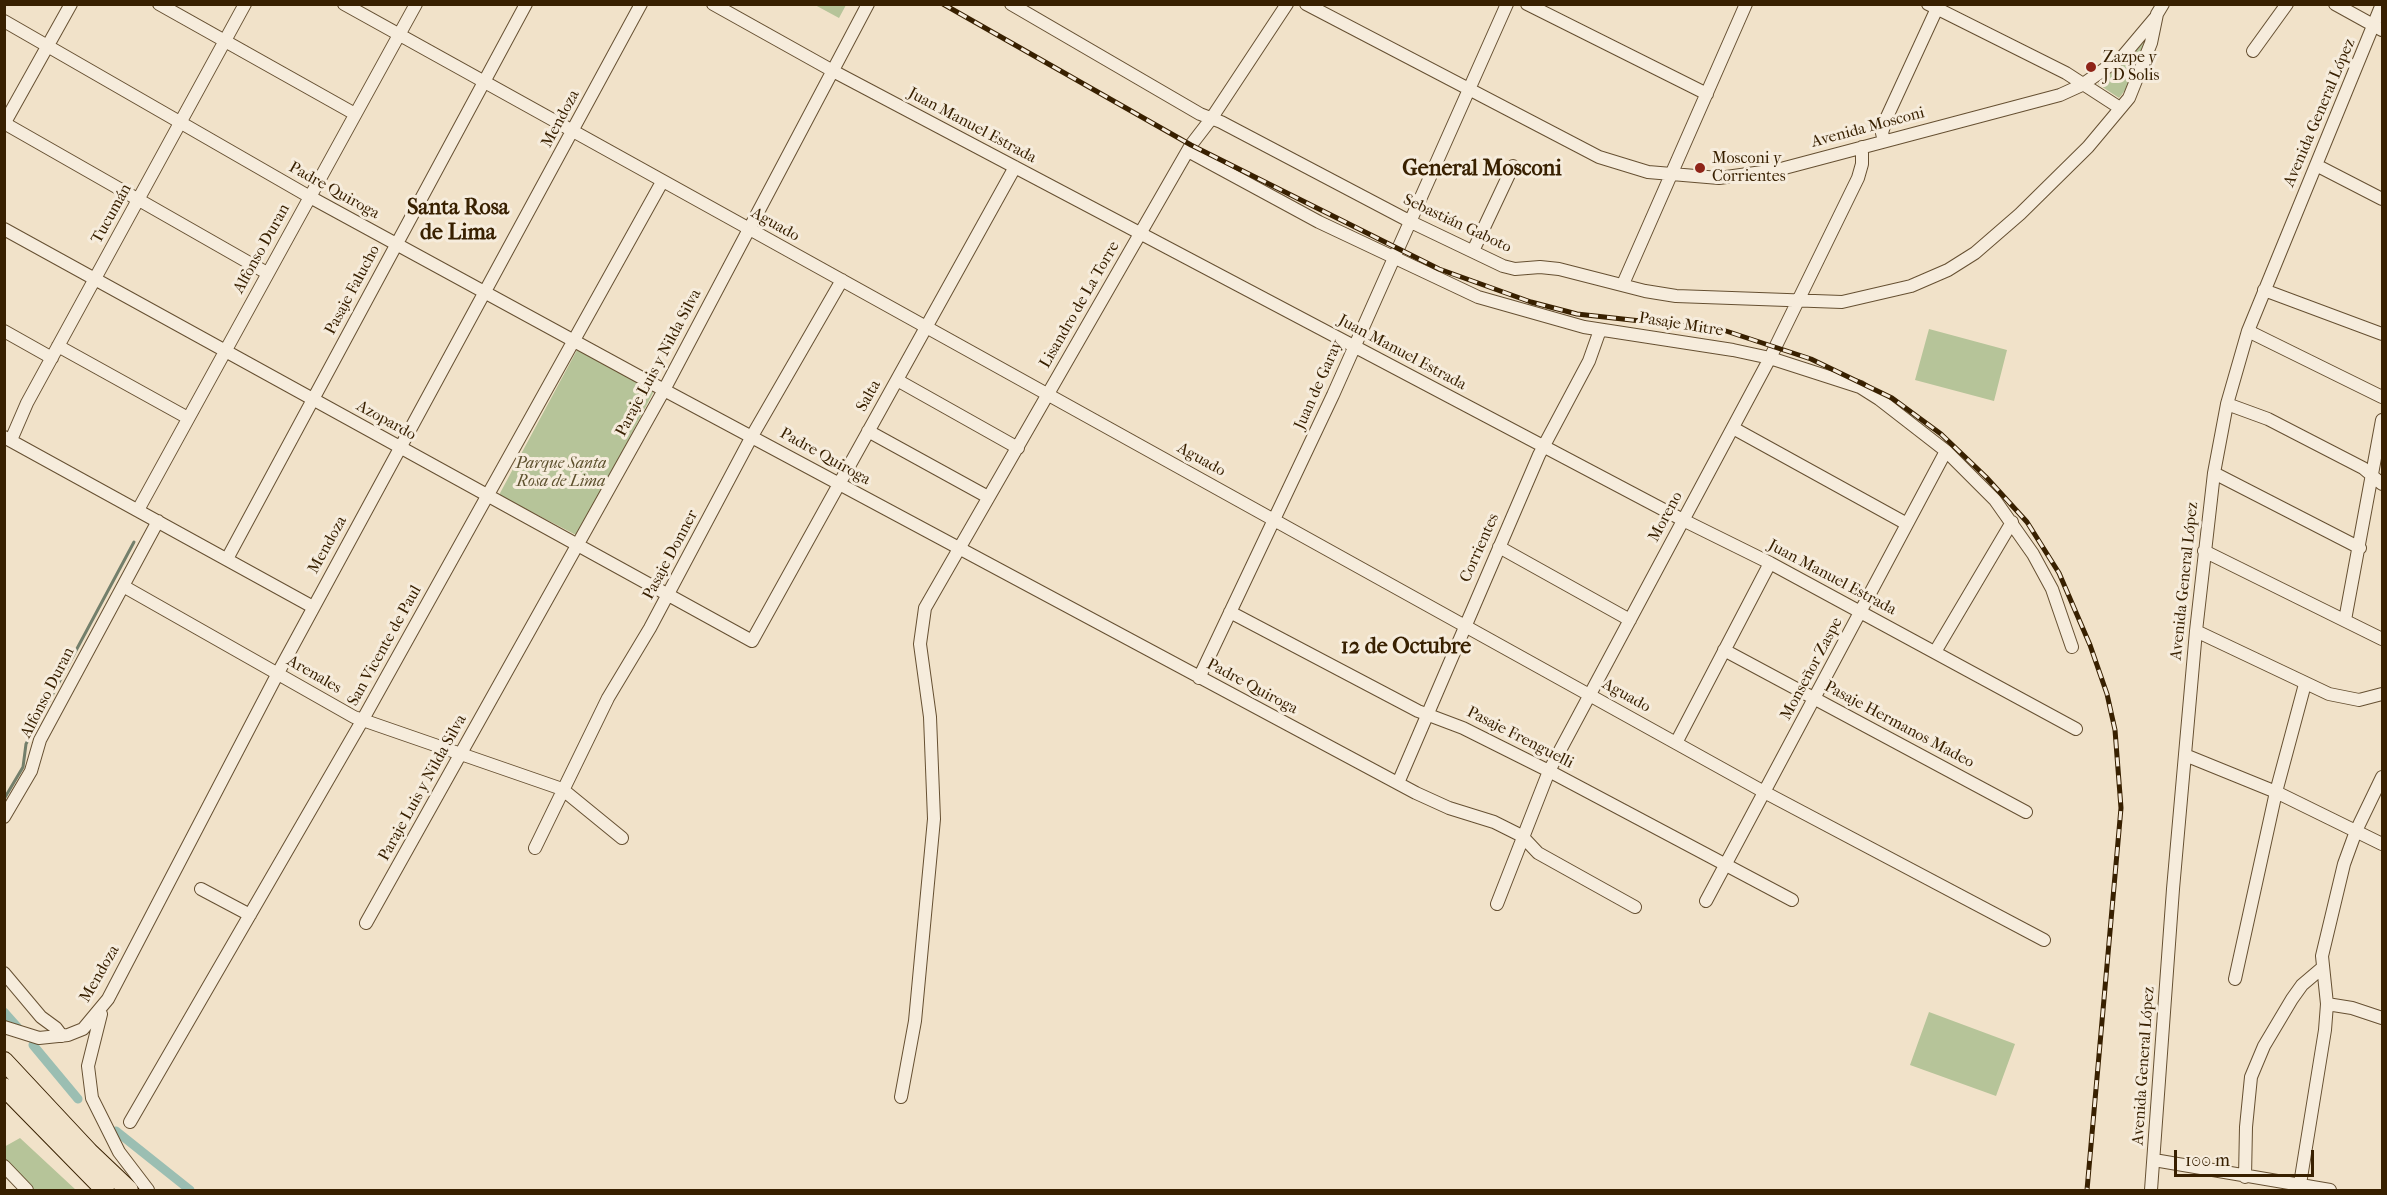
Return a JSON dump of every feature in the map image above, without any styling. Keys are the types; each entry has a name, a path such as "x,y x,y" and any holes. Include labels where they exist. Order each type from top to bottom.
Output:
{"highway":[{"path":"4,1061 129,1191"},
{"path":"4,1087 105,1191"}],"street":[{"path":"71,4 5,123 267,273"},
{"path":"159,4 355,114"},
{"name":"Tucumán","path":"8,438 246,4"},
{"name":"Aguado","path":"344,4 1766,793 2044,940"},
{"name":"Alfonso Duran","path":"138,510 416,4"},
{"name":"Pasaje Falucho","path":"226,559 526,4"},
{"name":"Mendoza","path":"4,1027 39,1038 62,1036 83,1029 108,999 313,607 641,4"},
{"name":"Juan Manuel Estrada","path":"712,4 833,71 1354,347 1683,520 1770,563 2076,729"},
{"name":"Paraje Luis y Nilda Silva","path":"366,923 664,390 868,4"},
{"name":"Sebastián Gaboto","path":"1011,4 1211,119 1221,122 1411,222 1515,269 1559,269 1645,291 1709,299 1842,302 1911,286 1948,270 1975,253 2020,214 2088,147 2120,108 2136,83 2151,43 2160,9"},
{"name":"Lisandro de La Torre","path":"901,1097 915,1021 934,819 930,717 920,633 926,608 958,547 1018,448 1188,151 1287,4"},
{"name":"Avenida Mosconi","path":"1306,4 1599,157 1623,166 1670,176 1719,178 1746,176 1862,147 2041,100 2082,85 2123,56 2160,9"},
{"name":"Juan de Garay","path":"1199,678 1354,347 1508,4"},
{"path":"1527,4 1707,94"},
{"path":"1623,284 1746,4"},
{"path":"2253,51 2287,4"},
{"path":"2335,4 2378,28"},
{"name":"Avenida General López","path":"2151,1191 2196,631 2214,473 2227,404 2248,331 2316,165 2378,28 2382,4"},
{"path":"1884,141 1882,133 1886,119 1934,6 2066,73 2120,108"},
{"name":"Padre Quiroga","path":"4,21 310,196 664,390 1398,783 1449,808 1494,822 1522,836 1538,853 1635,907"},
{"name":"Moreno","path":"1497,904 1549,771 1770,358 1858,178 1862,164 1862,147"},
{"name":"Pasaje Mitre","path":"1188,151 1394,259 1478,297 1600,330 1710,346 1770,358 1860,387 1880,399 1946,451 1995,500 2012,522 2052,590 2072,647"},
{"path":"2316,165 2382,198"},
{"path":"1473,251 1513,166"},
{"name":"Salta","path":"752,641 1015,167"},
{"name":"San Vicente de Paul","path":"130,1122 362,721 662,182"},
{"name":"Azopardo","path":"4,229 752,641"},
{"name":"Pasaje Donner","path":"535,848 608,698 668,595 752,436 842,280"},
{"path":"2264,290 2382,334"},
{"name":"Corrientes","path":"1398,783 1464,625 1545,446 1589,361 1600,330"},
{"path":"4,331 52,358"},
{"path":"2248,331 2382,397"},
{"path":"58,346 188,418"},
{"path":"897,380 1018,448"},
{"path":"2227,404 2268,419 2363,468 2378,480"},
{"path":"2345,620 2360,548 2378,480 2382,420"},
{"path":"1733,429 1907,524"},
{"path":"868,431 988,497"},
{"path":"8,438 313,607"},
{"name":"Monseñor Zaspe","path":"1706,901 1766,793 1946,451"},
{"path":"2214,473 2360,548"},
{"name":"Alfonso Duran","path":"4,817 31,771 40,740 158,521"},
{"path":"1935,652 2012,522"},
{"path":"1499,547 1630,620"},
{"path":"2204,551 2382,639"},
{"path":"1676,743 1770,563"},
{"name":"Arenales","path":"123,586 362,721 562,789 622,838"},
{"name":"Pasaje Frenguelli","path":"1230,612 1428,715 1463,728 1549,771 1792,900"},
{"path":"2196,631 2305,684 2349,699 2359,700 2382,694"},
{"name":"Pasaje Hermanos Madeo","path":"1724,650 2026,812"},
{"path":"2235,980 2276,792 2305,684"},
{"path":"2185,755 2276,792 2382,844"},
{"path":"2300,1184 2327,1004 2322,956 2336,893 2356,831 2382,777"},
{"path":"201,889 250,915"},
{"path":"2245,1177 2246,1127 2251,1077 2264,1046 2292,999 2302,985 2322,969"},
{"path":"4,973 41,1017 56,1028 62,1036"},
{"path":"108,999 89,1053 88,1078 92,1098 119,1152 148,1191"},
{"path":"2327,1004 2352,1008 2382,1018"},
{"path":"2154,1160 2330,1191"},
{"path":"4,1166 27,1191"}],"green space":[{"path":"846,4 839,18 815,5"},
{"path":"2145,41 2133,80 2119,98 2098,84 2130,57"},
{"path":"1929,329 2007,350 1994,401 1915,380"},
{"name":"Parque Santa Rosa de Lima","path":"577,350 654,391 578,536 499,495"},
{"path":"1929,1012 2015,1044 1996,1096 1910,1065"},
{"path":"20,1138 76,1190 21,1190 5,1172 4,1147"}],"waterway":[{"path":"4,799 23,767 26,744 134,542"},
{"path":"4,1012 20,1030"},
{"path":"33,1045 78,1099"},
{"path":"116,1131 190,1190"}],"railway":[{"path":"943,4 1191,145 1439,269 1531,302 1577,314 1723,330 1811,359 1892,398 1941,434 1986,477 2027,522 2059,573 2090,645 2107,694 2115,730 2121,808 2087,1190"}],"place":[{"name":"Zazpe y J D Solis","path":"2091,67"},
{"name":"Mosconi y Corrientes","path":"1700,168"}],"district":[{"name":"General Mosconi","path":"1482,170"},
{"name":"Santa Rosa de Lima","path":"458,222"},
{"name":"12 de Octubre","path":"1406,648"}]}
